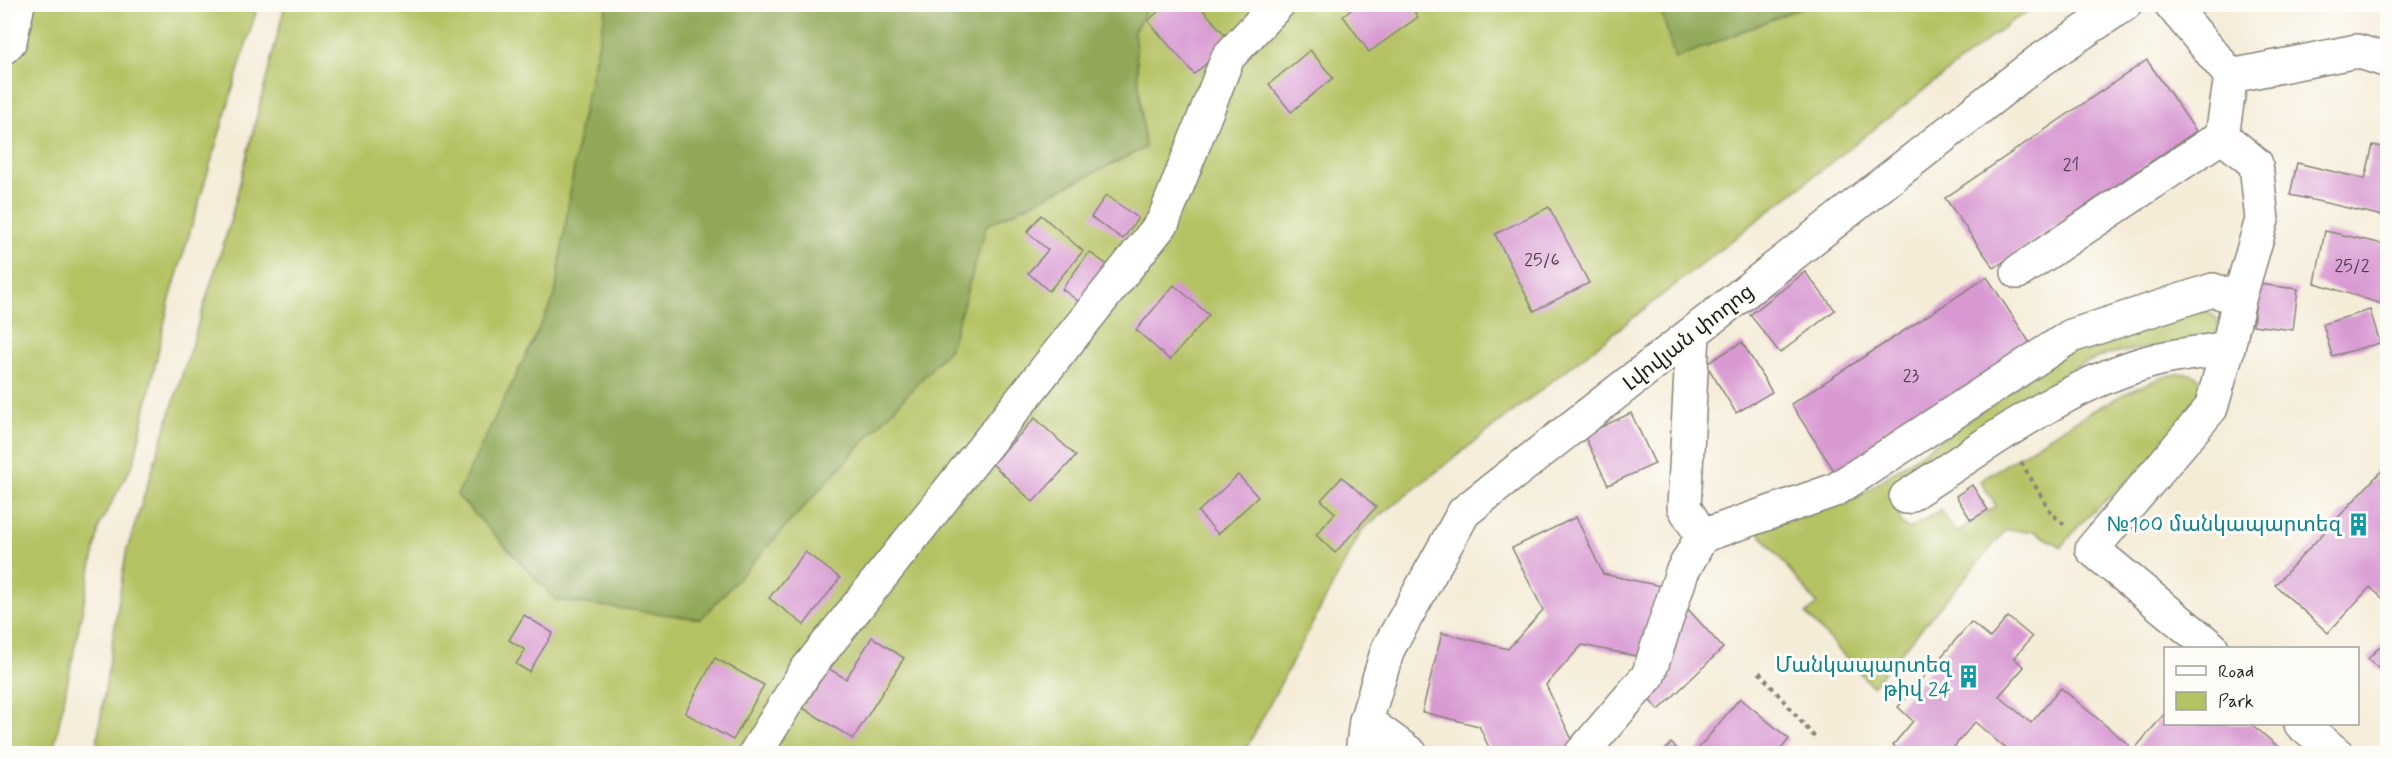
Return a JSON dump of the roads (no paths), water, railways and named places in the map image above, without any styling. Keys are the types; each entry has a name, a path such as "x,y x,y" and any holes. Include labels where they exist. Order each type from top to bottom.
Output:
{"street":[{"path":"4,47 10,41 18,4"},
{"path":"756,753 805,672 1163,222 1228,57 1278,4"},
{"name":"Լվովյան փողոց","path":"1362,753 1366,721 1388,649 1464,512 2038,62 2125,4"},
{"path":"2018,272 2222,136 2231,76 2171,4"},
{"path":"2231,76 2358,51 2388,61"},
{"path":"2211,647 2092,549 2211,408 2262,220 2256,164 2222,136"},
{"path":"1581,753 1648,676 1682,572 1702,536 1835,490 2071,336 2213,290 2239,299"},
{"path":"1693,334 1684,507 1702,536"},
{"path":"1906,497 2026,419 2089,385 2159,359 2228,348"},
{"path":"1366,721 1411,753"},
{"path":"2303,725 2337,753"}],"place":[{"name":"№100 մանկապարտեզ","path":"2359,524"},
{"name":"Մանկապարտեզ թիվ 24","path":"1969,677"}]}
